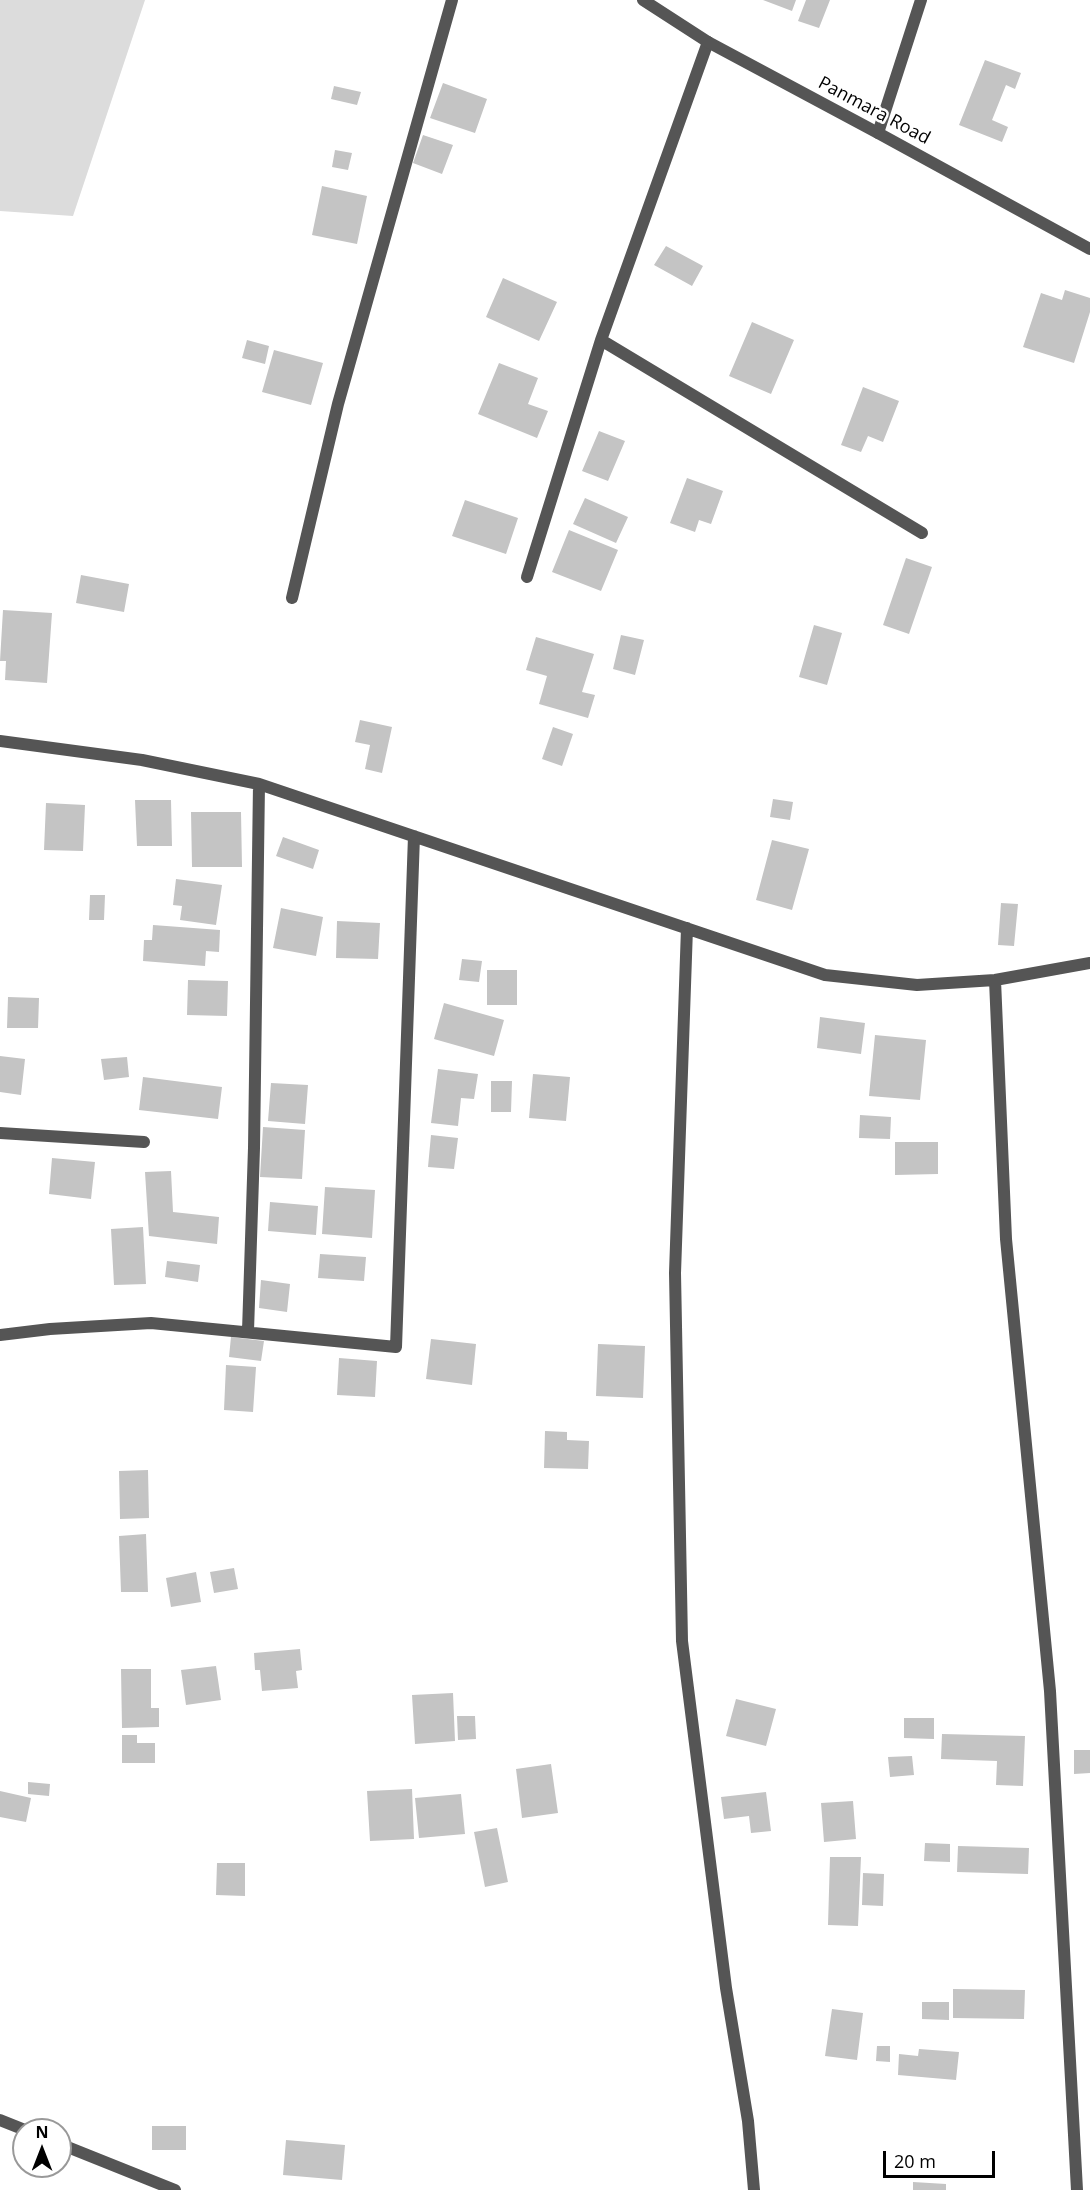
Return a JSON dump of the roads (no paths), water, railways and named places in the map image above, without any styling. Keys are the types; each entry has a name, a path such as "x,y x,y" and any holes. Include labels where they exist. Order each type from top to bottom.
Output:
{"street":[{"path":"292,598 338,404 452,0"},
{"name":"Panmara Road","path":"643,0 708,42 1090,249"},
{"path":"878,133 921,0"},
{"path":"527,577 602,340 708,42"},
{"path":"602,340 922,533"},
{"path":"0,741 142,760 259,784 825,975 917,985 995,980 1090,963"},
{"path":"248,1331 254,1148 259,784"},
{"path":"0,1335 50,1329 151,1323 396,1347 414,836"},
{"path":"687,928 675,1273 682,1641 726,1988 748,2121 754,2190"},
{"path":"995,980 1005,1239 1050,1691 1077,2190"},
{"path":"0,1134 144,1142"},
{"path":"72,2149 176,2190"}]}
